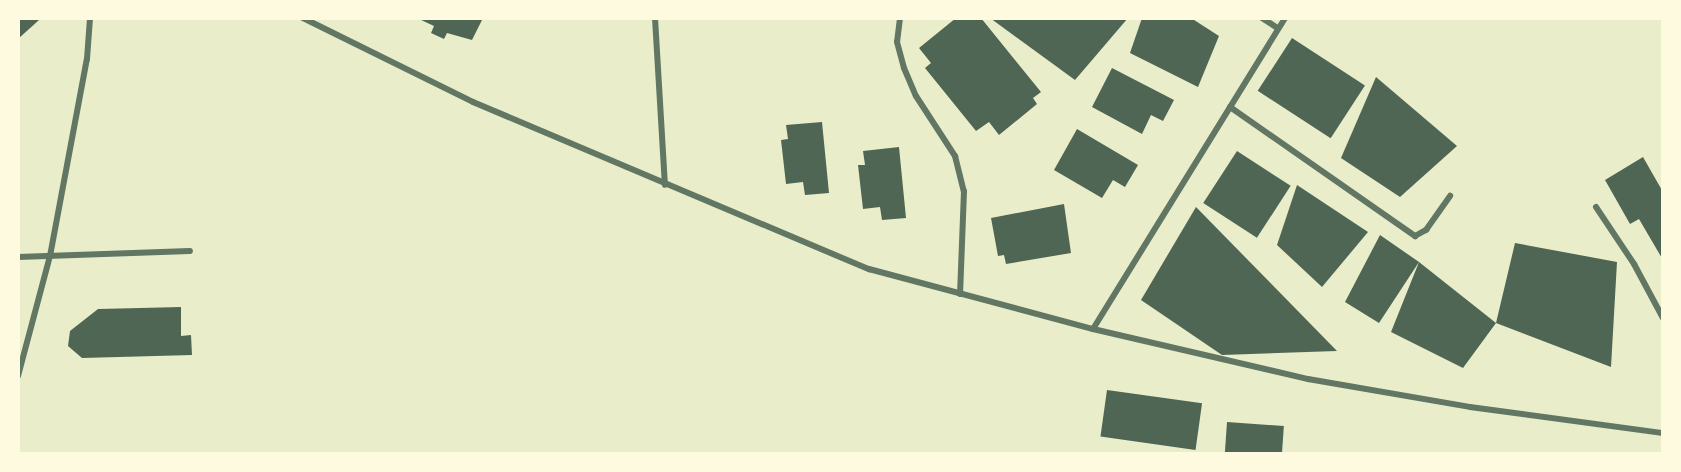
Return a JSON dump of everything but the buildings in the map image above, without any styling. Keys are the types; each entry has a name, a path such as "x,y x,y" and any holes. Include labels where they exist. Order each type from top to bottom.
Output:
{"street":[{"path":"18,376 50,256 87,59 90,18"},
{"path":"303,18 463,98 869,269 1093,329 1369,391 1663,433"},
{"path":"655,18 665,185"},
{"path":"900,18 897,42 904,68 916,96 955,156 964,191 960,294"},
{"path":"1262,18 1276,27"},
{"path":"1093,329 1230,107 1276,27 1285,18"},
{"path":"1230,107 1415,236 1425,230 1450,196"},
{"path":"1596,207 1634,264 1663,318"},
{"path":"18,257 190,251"}]}
